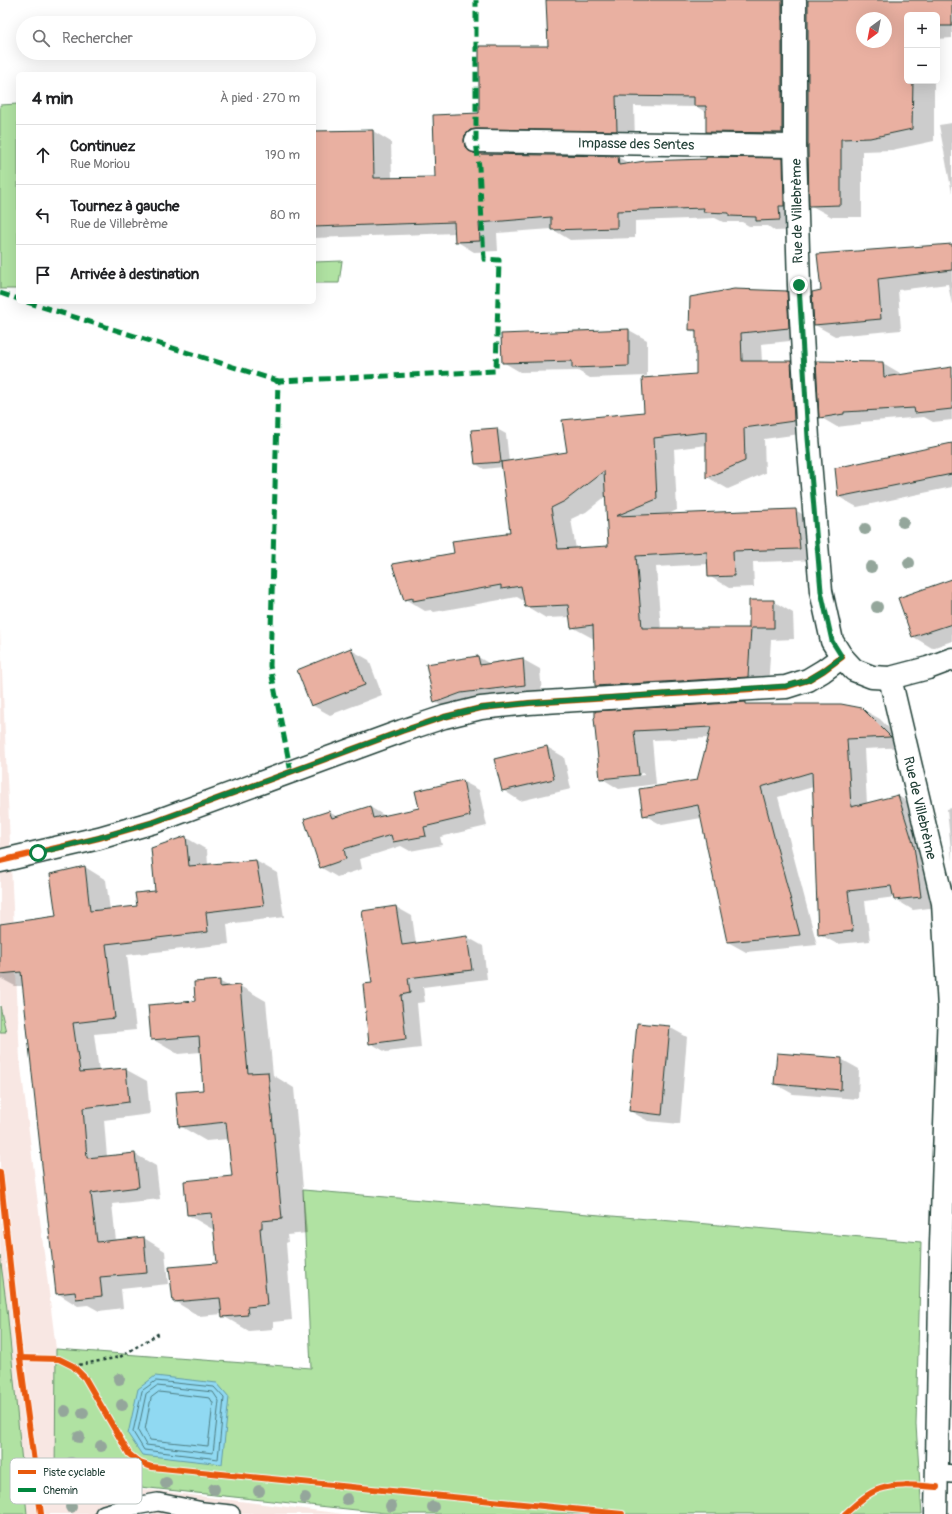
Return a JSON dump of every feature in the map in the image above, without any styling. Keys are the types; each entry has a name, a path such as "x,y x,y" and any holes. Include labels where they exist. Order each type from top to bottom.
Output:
{"street":[{"name":"Rue de Villebrème","path":"794,0 795,146 799,293 808,438 821,591 832,641 842,657 854,670 872,677 890,678 928,668 952,659"},
{"name":"Impasse des Sentes","path":"476,141 795,146"},
{"path":"0,861 98,838 154,822 444,717 474,710 529,703 786,686 808,680 842,657"},
{"name":"Rue de Villebrème","path":"890,678 943,903 949,1009 941,1252 944,1467 936,1514"}],"lane":[{"path":"104,1514 129,1507 158,1502 203,1511 231,1514"}],"path":[{"path":"73,1366 120,1357 161,1332"}],"shaded area":[{"path":"0,628 20,1059 56,1349 55,1458 10,1458 10,1504 142,1504 142,1489 344,1514 0,1514"}],"green space":[{"path":"16,104 16,289 0,289 0,105"},
{"path":"342,261 339,283 316,283 316,262"},
{"path":"0,1006 6,1032 0,1032"},
{"path":"303,1190 921,1242 916,1425 922,1514 394,1514 142,1487 142,1458 55,1458 56,1349 311,1368"},
{"path":"0,1256 7,1309 22,1458 10,1458 10,1504 26,1504 27,1514 0,1514"}],"water":[{"path":"155,1376 217,1383 229,1397 222,1464 142,1455 128,1434 138,1389"}],"building":[{"path":"546,0 782,0 782,133 706,132 706,106 694,106 694,97 616,96 617,131 476,129 470,130 465,135 464,140 465,147 469,151 476,154 618,156 619,165 645,161 706,159 706,157 783,158 784,206 779,206 780,220 756,221 756,217 729,216 729,213 703,212 704,208 617,211 617,228 551,230 551,217 479,223 480,241 455,242 454,222 316,227 316,131 373,130 374,178 435,177 433,115 479,113 479,46 548,46"},
{"path":"808,0 952,0 952,26 940,26 940,12 904,12 904,84 913,84 912,129 870,138 841,139 841,205 809,206"},
{"path":"952,244 952,270 878,279 881,319 814,325 812,292 821,290 817,254"},
{"path":"734,289 787,291 789,328 741,333 742,361 791,361 794,421 744,428 745,461 706,478 706,432 654,438 657,499 616,516 796,509 800,549 733,551 734,576 708,577 707,552 636,556 642,628 749,628 749,600 774,600 774,628 751,628 748,677 595,686 593,625 571,628 568,605 525,607 521,586 501,589 501,585 413,601 413,598 404,600 392,564 454,553 452,541 506,534 506,532 510,532 501,462 567,452 562,420 644,412 642,378 696,374 696,330 689,330 690,297","holes":["604,471 608,546 558,549 551,508 565,501"]},
{"path":"629,329 629,366 572,368 572,361 502,363 501,334"},
{"path":"816,361 883,362 884,377 952,367 952,409 915,413 914,408 844,412 844,414 819,418"},
{"path":"497,428 501,462 475,464 471,430"},
{"path":"952,443 952,474 838,497 835,468"},
{"path":"952,579 952,624 912,637 898,598"},
{"path":"351,648 365,685 311,706 297,670"},
{"path":"478,656 480,665 523,658 525,685 461,693 434,703 426,664"},
{"path":"746,702 746,704 841,704 862,708 891,737 847,739 851,807 898,795 914,846 921,897 894,900 891,886 848,891 853,931 818,935 812,772 761,787 800,935 727,942 698,805 643,816 639,789 697,780 711,727 634,731 639,775 600,779 594,718 595,711"},
{"path":"547,746 554,779 502,791 494,759"},
{"path":"463,780 470,816 424,827 426,836 393,842 391,835 344,849 346,859 320,868 304,819 329,811 332,818 370,806 373,818 419,808 415,791"},
{"path":"186,836 189,866 256,860 264,905 206,912 208,932 106,944 115,1018 73,1023 80,1072 126,1068 129,1102 83,1108 87,1158 135,1153 139,1187 91,1193 97,1242 144,1237 147,1273 100,1277 102,1296 76,1299 75,1292 56,1294 21,972 0,974 0,924 56,916 50,874 85,866 90,911 137,906 135,893 155,891 151,848"},
{"path":"396,906 402,945 467,936 472,970 408,978 410,993 401,995 406,1039 369,1044 363,984 372,983 362,911"},
{"path":"220,980 220,987 240,985 248,1073 268,1072 282,1219 262,1221 262,1228 260,1228 267,1305 247,1307 248,1315 222,1317 220,1298 173,1302 169,1267 217,1263 212,1213 187,1215 184,1181 232,1176 226,1122 179,1127 176,1092 203,1090 199,1036 151,1040 148,1005 195,1001 194,982"},
{"path":"637,1023 670,1026 662,1115 629,1111"},
{"path":"777,1053 842,1058 841,1090 774,1084"}],"marked path":[{"path":"291,772 270,666 278,381 496,371 499,260 484,259 479,167 476,141 476,0"},
{"path":"0,293 16,298"},
{"path":"33,304 278,381"}],"cycle path":[{"path":"0,861 99,838 154,822 402,731 444,717 481,708 529,703 786,687 808,680 842,657"},
{"path":"0,1172 20,1358 33,1458"},
{"path":"20,1358 59,1359 73,1366 85,1378 129,1454 134,1458"},
{"path":"142,1464 152,1467 622,1514"},
{"path":"845,1514 866,1496 880,1489 901,1485 937,1487"},
{"path":"40,1504 41,1514"}],"route":[{"path":"38,853 154,822 444,717 481,708 529,703 761,689 786,686 808,680 842,657 832,641 820,584 808,438 799,285"}]}
